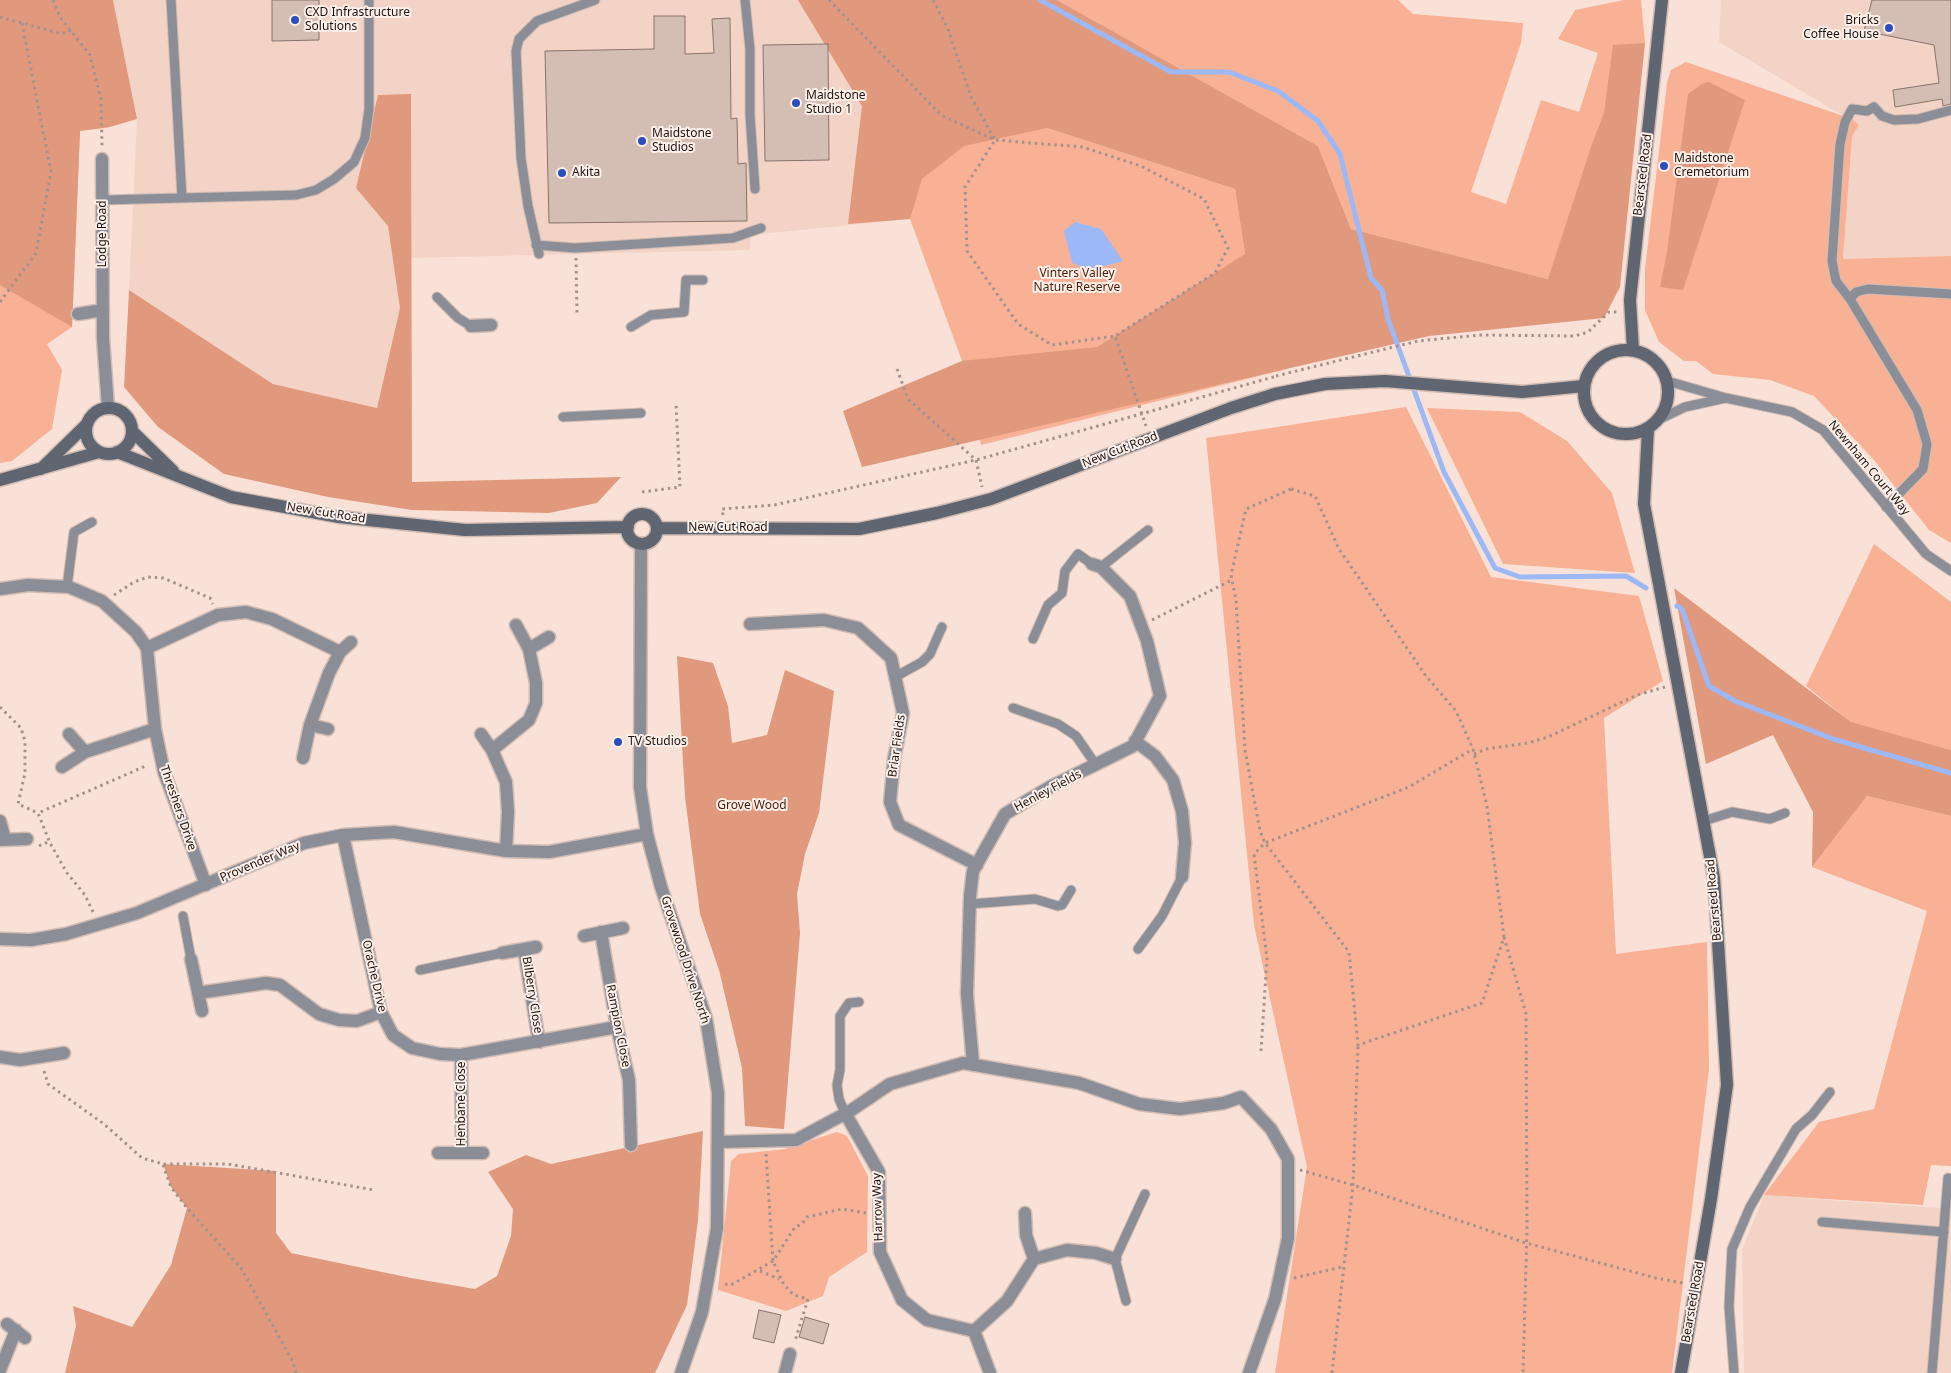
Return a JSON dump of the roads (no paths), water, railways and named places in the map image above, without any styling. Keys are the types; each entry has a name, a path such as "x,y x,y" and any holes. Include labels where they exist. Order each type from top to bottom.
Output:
{"street":[{"name":"Bearsted Road","path":"1633,350 1631,312 1636,238 1662,0"},
{"name":"Lodge Road","path":"102,159 103,310 108,408"},
{"path":"78,314 103,310"},
{"path":"471,326 491,325"},
{"path":"1633,350 1654,360 1662,370 1667,381 1667,401 1658,420 1648,429 1635,434 1622,434 1603,427 1589,413 1584,400 1584,386 1587,376 1601,358 1610,352 1633,350"},
{"name":"New Cut Road","path":"657,528 859,529 937,513 985,500 1150,438 1275,394 1325,384 1385,381 1522,392 1584,386"},
{"name":"New Cut Road","path":"39,470 86,425 94,413 108,408 115,408 128,417 132,432 178,476"},
{"path":"86,425 88,441 99,452"},
{"name":"Bearsted Road","path":"1648,429 1644,504 1714,878 1727,1085 1711,1199 1681,1373"},
{"path":"117,452 128,444 132,432"},
{"name":"New Cut Road","path":"0,480 99,452 111,454 117,452 231,497 339,517 464,530 628,527"},
{"path":"642,514 653,518 657,528 654,539 641,544 630,538 628,527 632,519 642,514"},
{"name":"Grovewood Drive North","path":"641,544 640,786 647,834 661,887 706,1018 713,1050 718,1093 717,1228 702,1312 681,1373"},
{"name":"Henley Fields","path":"973,1065 967,994 970,904 974,871 977,865 1004,814 1050,787 1133,746 1160,696 1148,641 1130,596 1096,565"},
{"path":"0,589 28,585 67,587 105,604 136,632 147,648 221,615 246,612 272,619 340,652"},
{"name":"Briar Fields","path":"750,624 824,620 858,628 891,658 903,713 894,758 890,802 899,825 977,865"},
{"path":"492,750 529,720 536,703 536,683 529,649 516,625"},
{"path":"529,649 549,637"},
{"path":"303,758 310,725 340,652 352,642"},
{"name":"Threshers Drive","path":"147,648 154,729 161,760 206,885"},
{"path":"310,725 328,729"},
{"path":"62,767 85,752 154,729"},
{"path":"69,734 85,752"},
{"path":"481,734 492,750 506,782 508,794 506,851"},
{"path":"1135,742 1155,756 1173,780 1182,811 1185,843 1182,877"},
{"path":"0,820 2,840 27,839"},
{"name":"Provender Way","path":"0,939 31,940 66,934 137,913 304,843 344,835 394,832 506,851 549,852 647,834"},
{"name":"Orache Drive","path":"344,835 381,1012 393,1035 412,1048 440,1054 461,1055 617,1027"},
{"path":"584,936 624,928"},
{"name":"Rampion Close","path":"602,932 617,1027 629,1080 624,1122 631,1145"},
{"name":"Bilberry Close","path":"502,952 530,948 539,1042"},
{"path":"191,959 202,1011"},
{"path":"198,993 266,983 280,985 319,1014 339,1020 357,1021 381,1012"},
{"path":"0,1057 20,1060 44,1058 64,1053"},
{"name":"Henbane Close","path":"461,1055 462,1153"},
{"path":"719,1142 796,1140 845,1113 890,1084 963,1063 1079,1083 1138,1104 1180,1109 1224,1103 1241,1097 1271,1129 1288,1159 1288,1238 1275,1299 1249,1373"},
{"name":"Harrow Way","path":"845,1113 879,1172 878,1213 880,1252 902,1300 927,1320 974,1331"},
{"name":"Henbane Close","path":"438,1153 483,1153"},
{"path":"1025,1213 1026,1234 1034,1259"},
{"path":"990,1373 974,1331 1007,1301 1034,1259 1067,1250 1096,1253 1115,1259"},
{"path":"0,1370 16,1330"},
{"path":"785,1373 790,1354"}],"lane":[{"path":"171,0 182,198"},
{"path":"103,200 296,195 316,190 354,162 365,138 369,109 369,0"},
{"path":"539,254 521,158 516,51 519,39 537,21 594,0"},
{"path":"745,0 750,49 750,116 755,189"},
{"path":"1886,507 1923,469 1927,444 1917,410 1850,299 1836,281 1832,261 1840,144 1848,115 1852,109 1867,111 1874,107 1882,116 1894,120 1918,119 1951,110"},
{"path":"536,245 575,248 733,238 760,228"},
{"path":"631,327 651,315 684,312 686,280 703,280"},
{"path":"1850,299 1856,292 1868,289 1951,294"},
{"path":"437,297 458,318 471,326"},
{"name":"Newnham Court Way","path":"1667,381 1726,398 1792,412 1823,430 1926,554 1951,571"},
{"name":"Newnham Court Way","path":"1658,420 1685,407 1726,398"},
{"path":"563,417 641,413"},
{"path":"67,587 74,532 92,522"},
{"path":"1033,639 1048,605 1062,593 1066,571 1078,554 1096,565 1148,530"},
{"path":"895,677 922,662 930,654 942,627"},
{"path":"1013,708 1058,724 1076,736 1096,765"},
{"path":"1704,820 1732,812 1770,819 1785,813"},
{"path":"1138,949 1162,916 1182,877"},
{"path":"970,904 1035,899 1058,906 1062,905 1071,890"},
{"path":"183,916 191,959"},
{"path":"420,970 502,952"},
{"path":"845,1113 839,1099 837,1085 840,1070 840,1016 849,1003 859,1002"},
{"path":"1734,1373 1730,1306 1732,1249 1750,1207 1796,1129 1830,1092"},
{"path":"1932,1373 1948,1178 1951,1179"},
{"path":"1126,1301 1115,1259 1145,1194"},
{"path":"1822,1222 1944,1232"}],"water":[{"path":"1075,222 1101,229 1123,261 1091,270 1072,263 1064,231"}],"waterway":[{"path":"1040,0 1171,72 1229,72 1278,91 1318,121 1340,154 1371,278 1382,290 1388,319 1444,472 1495,568 1520,577 1626,576 1646,588"},
{"path":"1677,606 1682,609 1709,686 1735,701 1833,739 1951,773"}],"place":[{"name":"CXD Infrastructure Solutions","path":"295,20"},
{"name":"Bricks Coffee House","path":"1889,28"},
{"name":"Maidstone Studio 1","path":"796,103"},
{"name":"Maidstone Studios","path":"642,141"},
{"name":"Maidstone Cremetorium","path":"1664,166"},
{"name":"Akita","path":"562,173"},
{"name":"TV Studios","path":"618,742"}],"park label":[{"name":"Vinters Valley Nature Reserve","path":"1077,281"},
{"name":"Grove Wood","path":"752,806"}]}
